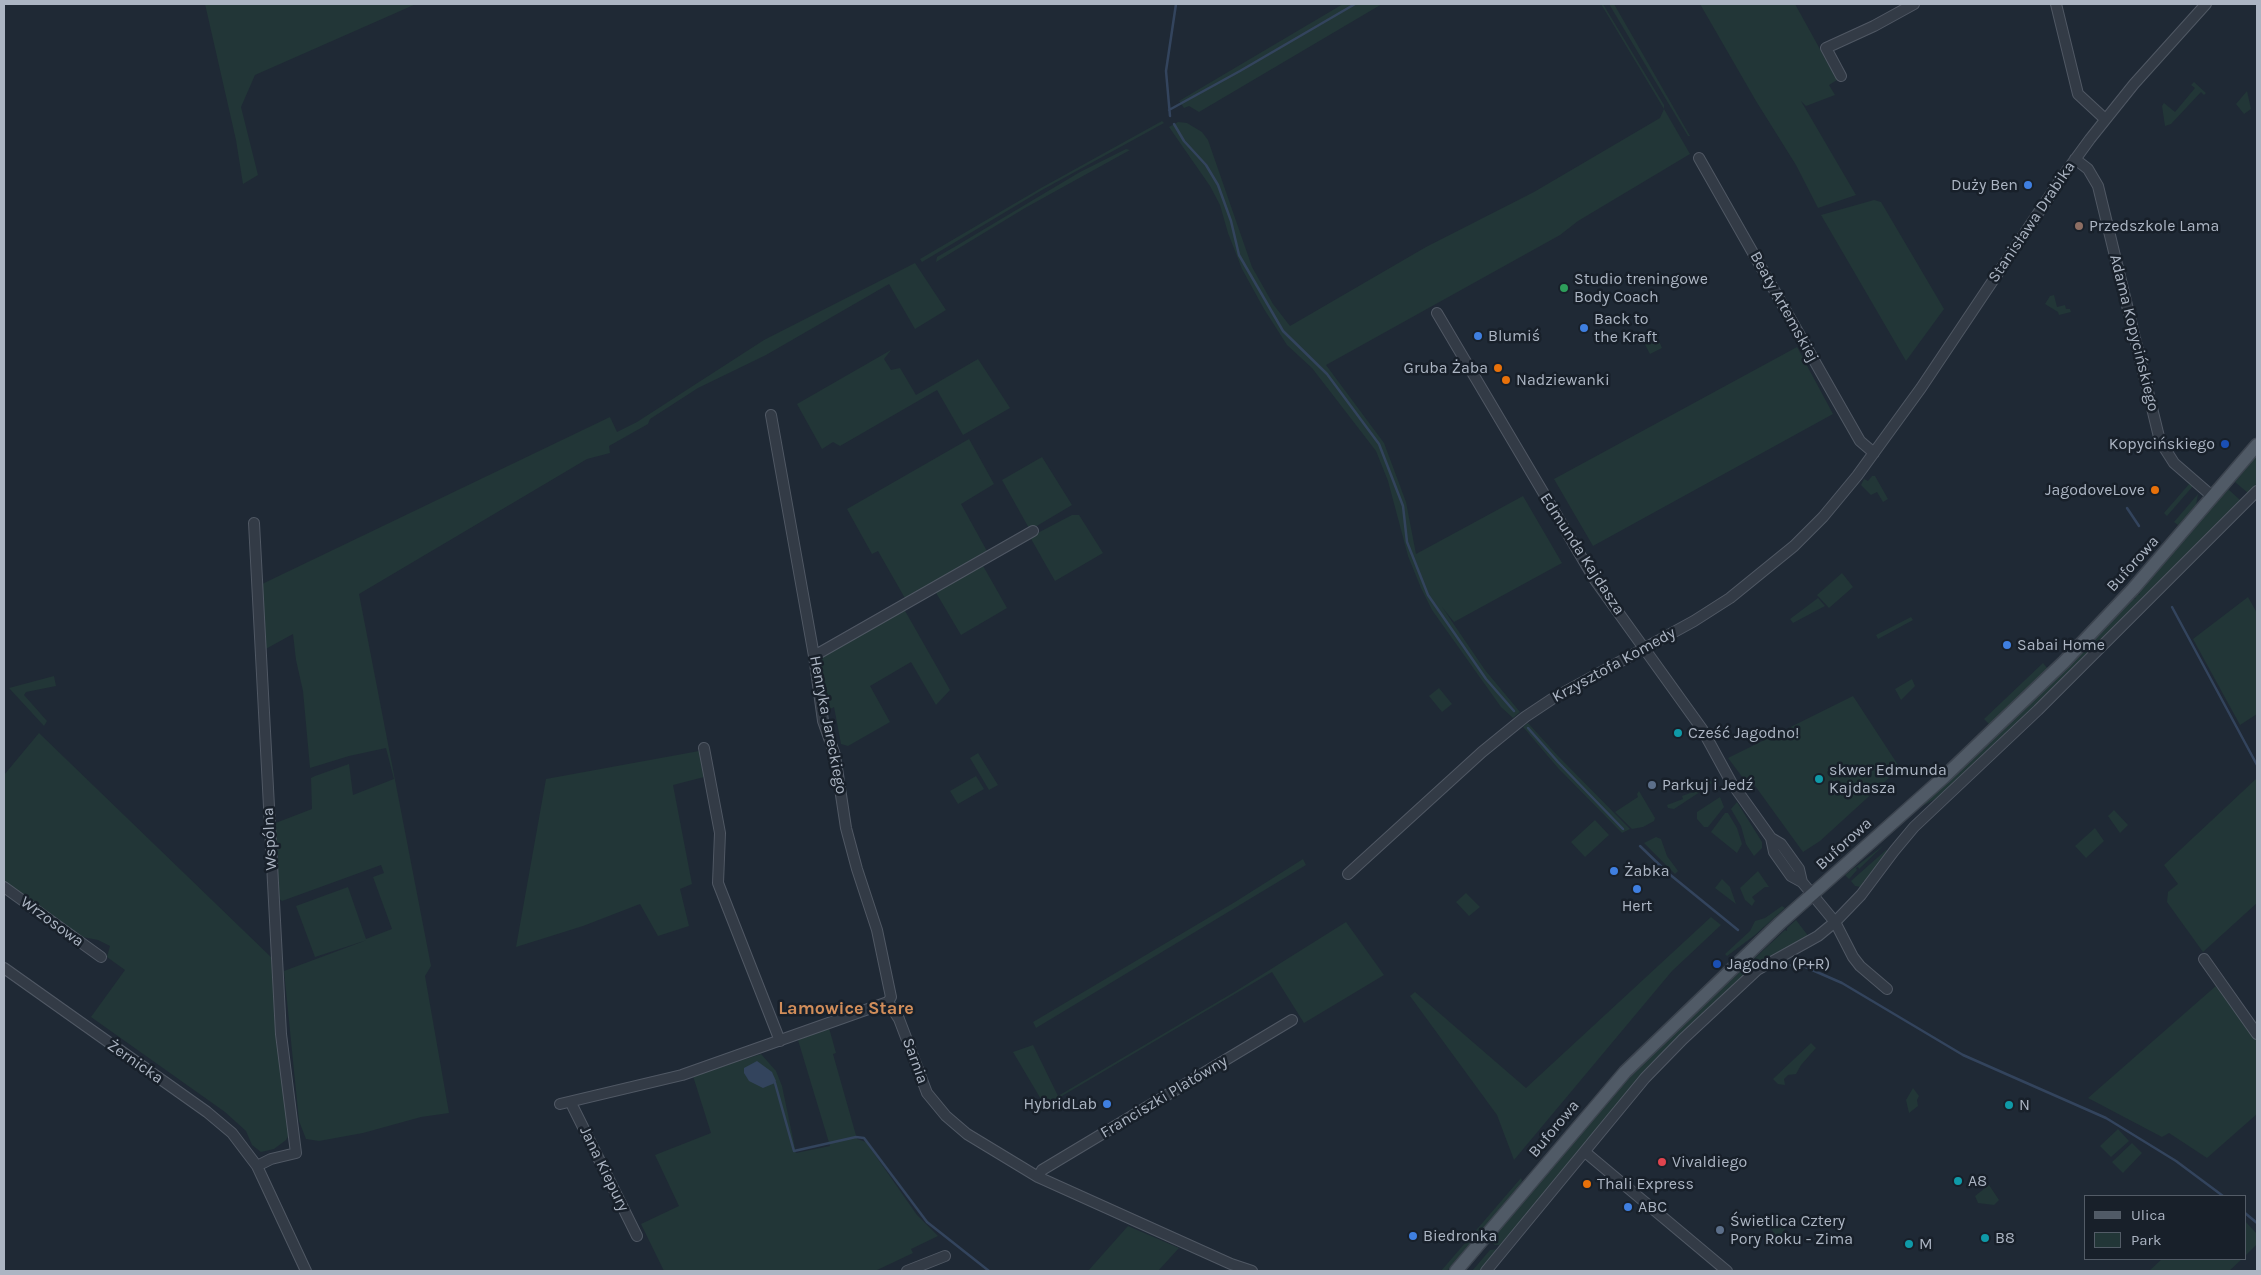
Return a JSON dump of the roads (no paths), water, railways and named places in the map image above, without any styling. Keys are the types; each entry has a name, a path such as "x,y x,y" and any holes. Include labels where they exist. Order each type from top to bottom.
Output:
{"main road":[{"name":"Buforowa","path":"1456,1271 1625,1072 1812,894 1944,777 2057,669 2133,589 2257,444"}],"street":[{"path":"1841,76 1826,48 1880,23 1914,4"},
{"path":"2056,4 2078,94 2105,120"},
{"name":"Stanisława Drabika","path":"1874,453 1921,388 2075,159 2105,120 2206,4"},
{"name":"Beaty Artemskiej","path":"1699,158 1860,441 1874,453"},
{"name":"Adama Kopycińskiego","path":"2075,159 2088,169 2098,186 2160,440 2174,463 2212,496"},
{"name":"Edmunda Kajdasza","path":"1437,313 1595,580 1702,729 1731,782 1771,838 1781,844 1799,869 1802,882 1835,922 1853,957 1860,966 1887,989"},
{"name":"Henryka Jareckiego","path":"771,415 814,656 823,721 835,755 846,828 877,930 891,997 888,1002"},
{"name":"Krzysztofa Komedy","path":"1348,874 1482,752 1525,717 1694,621 1757,578 1794,546 1823,517 1874,453"},
{"path":"1486,1271 1645,1078 1683,1039 1743,982 1778,957 1818,936 1835,922 1862,895 1914,827 2049,699 2257,491"},
{"name":"Wspólna","path":"254,523 281,1034 291,1154 271,1159 256,1166"},
{"path":"814,656 1033,532"},
{"path":"704,748 720,833 718,883 780,1041"},
{"name":"Wrzosowa","path":"4,887 101,957"},
{"path":"2204,959 2257,1034"},
{"name":"Żernicka","path":"4,968 206,1112 232,1133 256,1166 306,1271"},
{"path":"560,1104 682,1075 888,1002"},
{"name":"Sarnia","path":"888,1002 899,1019 922,1084 932,1100 967,1134 1038,1177 1190,1246 1252,1271"},
{"name":"Franciszki Platówny","path":"1038,1177 1042,1170 1292,1020"},
{"name":"Jana Kiepury","path":"571,1102 637,1236"},
{"path":"1585,1152 1727,1271"},
{"path":"907,1271 946,1256"}],"water":[{"path":"757,1061 772,1072 775,1083 763,1088 749,1081 744,1073 744,1068"}],"waterway":[{"path":"1170,116 1166,71 1176,4"},
{"path":"1169,110 1355,4"},
{"path":"1174,124 1184,141 1206,165 1218,185 1231,221 1239,255 1283,331 1327,374 1379,444 1403,506 1407,542 1428,595 1486,679 1514,711"},
{"path":"2127,508 2139,526"},
{"path":"2172,607 2257,765"},
{"path":"1528,728 1623,829"},
{"path":"1640,846 1668,873 1738,930"},
{"path":"1789,965 1803,966 1842,983 1963,1055 2106,1118 2176,1161 2222,1195"},
{"path":"775,1083 794,1151 856,1137 864,1138 927,1222 989,1271"},
{"path":"2246,1214 2257,1223"}],"place":[{"name":"Duży Ben","path":"2028,185"},
{"name":"Przedszkole Lama","path":"2079,226"},
{"name":"Studio treningowe Body Coach","path":"1564,288"},
{"name":"Back to the Kraft","path":"1584,328"},
{"name":"Blumiś","path":"1478,336"},
{"name":"Gruba Żaba","path":"1498,368"},
{"name":"Nadziewanki","path":"1506,380"},
{"name":"Kopycińskiego","path":"2225,444"},
{"name":"JagodoveLove","path":"2155,490"},
{"name":"Sabai Home","path":"2007,645"},
{"name":"Cześć Jagodno!","path":"1678,733"},
{"name":"skwer Edmunda Kajdasza","path":"1819,779"},
{"name":"Parkuj i Jedź","path":"1652,785"},
{"name":"Żabka","path":"1614,871"},
{"name":"Hert","path":"1637,889"},
{"name":"Jagodno (P+R)","path":"1717,964"},
{"name":"HybridLab","path":"1107,1104"},
{"name":"N","path":"2009,1105"},
{"name":"Vivaldiego","path":"1662,1162"},
{"name":"A8","path":"1958,1181"},
{"name":"Thali Express","path":"1587,1184"},
{"name":"ABC","path":"1628,1207"},
{"name":"Świetlica Cztery Pory Roku - Zima","path":"1720,1230"},
{"name":"Biedronka","path":"1413,1236"},
{"name":"B8","path":"1985,1238"},
{"name":"M","path":"1909,1244"}],"district":[{"name":"Lamowice Stare","path":"846,1009"}]}
